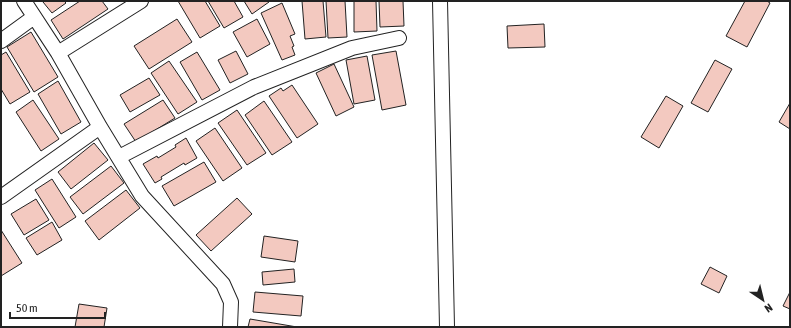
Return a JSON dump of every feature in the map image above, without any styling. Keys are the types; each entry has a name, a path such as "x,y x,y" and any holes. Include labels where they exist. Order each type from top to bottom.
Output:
{"street":[{"path":"24,1 58,53 100,127 142,196 223,284 231,302 230,327"},
{"path":"58,53 141,1"},
{"path":"440,1 447,327"},
{"path":"1,41 34,17"},
{"path":"119,157 254,87 352,48 399,38"},
{"path":"1,197 100,127"}],"building":[{"path":"64,1 66,3 52,13 43,2"},
{"path":"80,1 102,1 108,9 63,39 51,20"},
{"path":"178,1 205,1 220,26 200,38"},
{"path":"208,1 234,1 243,17 224,28"},
{"path":"244,1 268,1 269,2 252,14"},
{"path":"302,1 323,1 326,37 305,39"},
{"path":"326,1 345,1 347,37 328,38"},
{"path":"354,1 376,1 377,31 354,32"},
{"path":"379,1 403,1 404,26 380,27"},
{"path":"745,1 767,1 770,3 747,47 726,36"},
{"path":"282,3 295,34 290,36 294,46 292,47 295,55 282,60 261,13"},
{"path":"177,19 192,42 149,69 134,46"},
{"path":"257,19 270,44 247,57 233,32"},
{"path":"544,24 545,47 508,48 507,26"},
{"path":"31,32 58,77 34,92 7,47"},
{"path":"236,51 248,74 230,83 218,60"},
{"path":"396,51 406,105 382,110 372,55"},
{"path":"6,52 30,92 10,104 1,89 1,55"},
{"path":"197,52 220,90 202,100 180,62"},
{"path":"367,56 375,100 354,104 346,60"},
{"path":"715,60 732,69 708,112 691,103"},
{"path":"169,61 197,102 178,114 151,73"},
{"path":"334,64 354,107 336,116 316,73"},
{"path":"149,78 160,95 130,112 120,95"},
{"path":"58,81 81,122 61,134 38,94"},
{"path":"292,85 318,124 297,138 269,96 281,88 283,91"},
{"path":"666,96 683,106 659,148 641,137"},
{"path":"33,100 59,139 41,151 16,112"},
{"path":"163,100 175,118 136,142 124,124"},
{"path":"264,101 292,142 272,155 245,115"},
{"path":"790,103 790,129 779,122"},
{"path":"237,110 266,153 247,165 218,123"},
{"path":"215,128 242,168 223,181 196,141"},
{"path":"186,138 197,158 185,165 184,163 161,177 162,179 155,183 143,164 157,156 158,158 176,147 175,145"},
{"path":"94,143 108,160 71,189 58,172"},
{"path":"204,162 216,182 174,206 162,186"},
{"path":"111,166 124,183 83,214 70,197"},
{"path":"52,179 76,217 59,228 35,190"},
{"path":"126,190 140,208 99,240 85,221"},
{"path":"237,198 252,214 211,251 196,235"},
{"path":"36,199 49,220 24,235 11,214"},
{"path":"52,222 62,240 37,255 26,238"},
{"path":"1,230 22,263 1,276"},
{"path":"264,236 298,241 295,262 261,257"},
{"path":"710,267 727,276 719,293 701,284"},
{"path":"294,269 295,282 263,285 262,272"},
{"path":"255,292 303,296 301,316 253,312"},
{"path":"790,292 790,309 783,306"},
{"path":"79,304 107,308 104,327 75,327"},
{"path":"250,319 297,327 248,327"}]}
